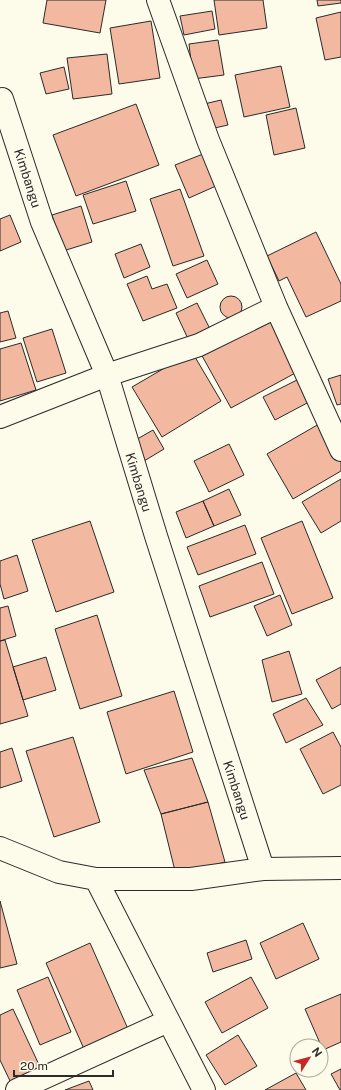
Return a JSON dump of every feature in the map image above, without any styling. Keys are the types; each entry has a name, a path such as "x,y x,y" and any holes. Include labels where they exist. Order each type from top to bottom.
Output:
{"street":[{"path":"158,0 208,140 276,307 341,450"},
{"name":"Kimbangu","path":"2,99 42,222 107,375 156,536 263,869"},
{"path":"0,417 107,375 199,344 276,307"},
{"path":"0,848 59,872 96,879 191,879 263,869 341,868"},
{"path":"96,879 204,1090"},
{"path":"17,1090 168,1021"}],"building":[{"path":"47,0 106,0 100,33 43,23"},
{"path":"214,0 263,0 267,28 219,35"},
{"path":"317,0 341,0 341,3 318,6"},
{"path":"212,11 215,29 184,35 180,16"},
{"path":"341,12 341,57 325,60 316,18"},
{"path":"151,21 160,78 119,84 110,28"},
{"path":"218,40 224,75 193,79 189,44"},
{"path":"107,54 112,94 73,99 67,58"},
{"path":"281,66 290,107 244,117 235,75"},
{"path":"64,67 69,89 46,94 40,73"},
{"path":"221,100 228,125 210,129 204,104"},
{"path":"136,104 159,165 76,196 53,135"},
{"path":"296,108 305,148 274,155 266,115"},
{"path":"203,154 216,186 189,198 175,165"},
{"path":"126,181 136,211 93,224 83,195"},
{"path":"180,189 204,256 173,266 150,199"},
{"path":"81,206 92,242 63,251 52,215"},
{"path":"10,215 21,242 0,251 0,219"},
{"path":"316,232 341,284 341,301 306,317 287,277 279,281 267,256"},
{"path":"141,244 150,267 124,278 115,254"},
{"path":"207,260 218,284 187,298 176,274"},
{"path":"147,276 152,289 167,284 177,308 143,321 127,284"},
{"path":"231,296 239,299 242,307 239,315 231,318 223,315 220,307 223,299"},
{"path":"197,303 211,331 189,341 176,313"},
{"path":"8,311 16,338 0,342 0,313"},
{"path":"269,317 299,371 231,408 201,354"},
{"path":"52,329 66,373 37,382 23,338"},
{"path":"21,343 36,390 0,401 0,349"},
{"path":"192,352 221,401 162,437 132,387"},
{"path":"341,375 341,404 337,405 328,379"},
{"path":"297,380 309,402 275,420 263,397"},
{"path":"319,424 341,462 341,471 293,499 267,454"},
{"path":"153,430 164,449 144,461 132,442"},
{"path":"229,444 244,475 209,492 194,461"},
{"path":"341,479 341,521 321,533 302,502"},
{"path":"229,489 241,515 214,526 203,501"},
{"path":"203,501 214,526 186,538 176,512"},
{"path":"90,521 114,592 56,612 32,540"},
{"path":"302,521 333,598 292,614 261,538"},
{"path":"245,525 256,554 198,575 187,547"},
{"path":"17,555 28,591 4,599 0,584 0,561"},
{"path":"262,562 274,594 210,617 199,586"},
{"path":"280,595 292,625 267,636 254,606"},
{"path":"8,606 16,636 0,641 0,608"},
{"path":"97,615 122,696 80,709 55,629"},
{"path":"5,640 28,716 0,724 0,641"},
{"path":"289,651 302,694 272,702 262,660"},
{"path":"46,657 56,690 23,700 13,667"},
{"path":"341,667 341,704 332,709 316,680"},
{"path":"174,691 193,752 126,774 107,712"},
{"path":"306,698 323,725 286,743 273,714"},
{"path":"333,732 341,747 341,785 323,794 300,749"},
{"path":"73,737 100,822 54,837 26,751"},
{"path":"12,748 22,781 0,788 0,752"},
{"path":"192,758 208,802 161,814 144,770"},
{"path":"208,802 225,862 176,875 161,814"},
{"path":"0,901 17,964 0,968"},
{"path":"303,923 319,959 276,979 260,943"},
{"path":"246,940 252,959 213,972 207,953"},
{"path":"90,943 128,1029 84,1049 46,963"},
{"path":"48,977 71,1032 40,1045 17,990"},
{"path":"251,977 268,1008 222,1033 205,1002"},
{"path":"341,994 341,1042 329,1047 329,1038 318,1038 305,1009"},
{"path":"13,1009 41,1069 11,1083 0,1060 0,1015"},
{"path":"238,1035 257,1066 225,1085 206,1055"},
{"path":"341,1069 341,1090 340,1090 331,1074"},
{"path":"289,1077 299,1078 306,1090 265,1090"},
{"path":"89,1081 93,1090 65,1090"}]}
